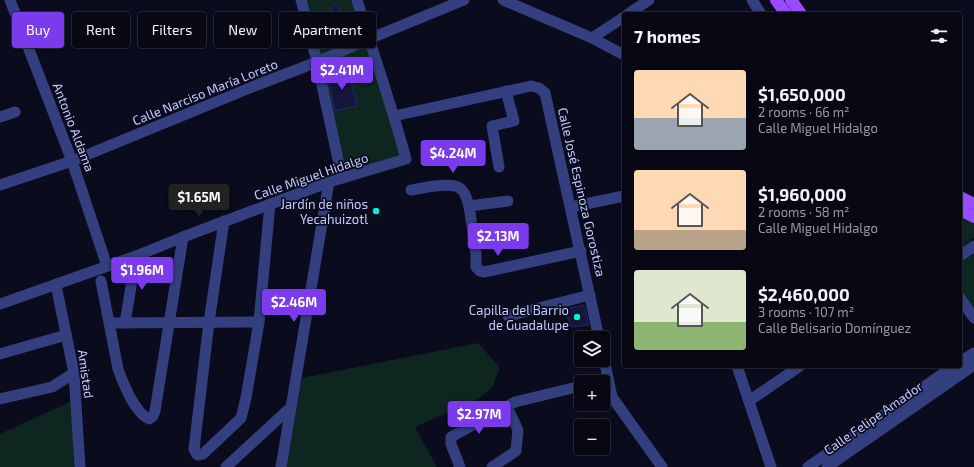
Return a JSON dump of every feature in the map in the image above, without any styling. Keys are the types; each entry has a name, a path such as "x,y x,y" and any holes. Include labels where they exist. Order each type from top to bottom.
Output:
{"main road":[{"path":"776,0 785,12"},
{"path":"791,0 800,12"},
{"path":"962,198 974,204"},
{"path":"962,211 974,216"}],"street":[{"name":"Antonio Aldama","path":"10,0 72,161 107,266"},
{"path":"301,0 317,62 342,178"},
{"path":"357,0 361,12"},
{"name":"Calle Narciso María Loreto","path":"376,36 464,0"},
{"path":"503,0 592,38 622,54"},
{"path":"631,12 650,0"},
{"path":"752,0 760,12"},
{"path":"592,38 622,18"},
{"name":"Calle Narciso María Loreto","path":"0,185 72,161 349,48"},
{"path":"372,48 394,116"},
{"name":"Calle José Espinoza Gorostiza","path":"394,116 531,86 539,88 545,93 598,331"},
{"path":"500,167 492,126 514,121 506,91"},
{"path":"0,117 15,112"},
{"name":"Calle Miguel Hidalgo","path":"0,304 136,256 329,182 406,159 394,116"},
{"path":"282,467 329,182"},
{"path":"410,190 452,185 460,187 465,192 469,206 476,254 476,267 480,271 484,272 581,251"},
{"path":"571,207 622,196"},
{"path":"469,206 508,201"},
{"path":"224,221 209,322 194,449 198,455 203,454 241,418 246,398 259,322 270,204"},
{"path":"101,281 118,369 123,382 139,410 143,416 149,419 153,416 155,411 183,237"},
{"path":"962,255 974,246"},
{"path":"125,323 136,256"},
{"name":"Amistad","path":"56,285 74,373 80,467"},
{"path":"508,316 590,295"},
{"path":"962,301 974,318"},
{"path":"109,323 259,322"},
{"path":"0,354 66,334"},
{"path":"962,361 974,353"},
{"name":"Calle Felipe Amador","path":"826,467 974,365"},
{"path":"738,368 771,467"},
{"path":"749,401 797,368"},
{"name":"Calle Felipe Amador","path":"808,467 951,368"},
{"path":"0,399 52,387 74,373"},
{"path":"460,467 451,444 451,437 515,402 574,388"},
{"path":"610,388 612,397 662,467"},
{"path":"226,467 291,407"},
{"path":"492,467 516,451 518,430 507,407"}],"green space":[{"path":"301,0 355,0 359,12 304,12"},
{"path":"313,48 346,48 316,60"},
{"path":"348,48 370,48 406,159 346,177 315,62"},
{"path":"962,215 974,222 974,237 962,247"},
{"path":"974,253 974,310 962,293 962,261"},
{"path":"478,343 500,368 491,389 478,399 415,427 437,467 286,467 302,378"},
{"path":"72,401 74,467 0,467 0,434"}],"building":[{"path":"334,4 339,6 340,10 339,12 332,12 331,9"},
{"path":"347,65 357,106 335,111 328,78 341,75 341,67"},
{"name":"Capilla del Barrio de Guadalupe","path":"584,305 589,325 571,327 565,309"}],"place":[{"name":"Jardín de niños Yecahuizotl","path":"376,211"},
{"name":"Capilla del Barrio de Guadalupe","path":"577,317"}]}
